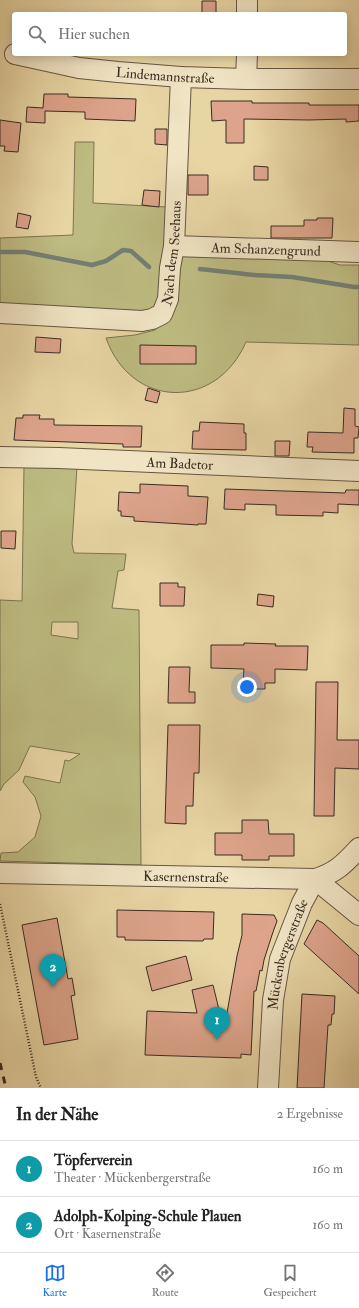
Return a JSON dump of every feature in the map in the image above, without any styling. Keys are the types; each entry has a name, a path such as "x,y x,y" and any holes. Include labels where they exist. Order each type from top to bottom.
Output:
{"street":[{"path":"247,0 247,12"},
{"name":"Lindemannstraße","path":"0,51 12,54"},
{"name":"Lindemannstraße","path":"23,56 79,68 181,77 246,79 359,79"},
{"path":"246,79 247,56"},
{"name":"Nach dem Seehaus","path":"0,313 142,321 152,319 162,314 168,299 170,268 174,246 181,77"},
{"name":"Am Schanzengrund","path":"174,246 359,252"},
{"name":"Am Badetor","path":"0,457 59,458 359,471"},
{"path":"316,879 333,873 359,848"},
{"name":"Kasernenstraße","path":"0,873 316,879"},
{"path":"316,879 359,915"},
{"name":"Mückenbergerstraße","path":"268,1088 273,1000 280,959 302,903 316,879"}],"path":[{"path":"0,904 36,1077 41,1088"}],"shaded area":[{"path":"75,142 94,142 93,203 167,207 165,295 151,312 0,310 0,238 73,235"},
{"path":"181,253 325,260 340,265 359,265 359,345 246,342 232,365 215,380 195,390 174,392 153,389 134,378 118,361 106,338 135,335 155,330 169,318"},
{"path":"24,465 77,467 72,544 74,553 126,554 124,570 118,571 112,608 139,610 141,865 0,861 1,853 18,852 35,837 41,816 35,797 23,782 25,776 60,783 65,760 69,761 80,754 30,746 19,770 4,784 0,791 0,600 22,601","holes":["52,622 78,622 78,639 51,635"]}],"building":[{"path":"202,1 216,1 216,12 202,12"},
{"path":"44,94 68,94 68,97 136,99 135,121 85,119 85,112 45,111 45,123 26,122 27,107 43,108"},
{"path":"211,101 309,103 309,105 359,105 359,121 346,122 346,119 244,119 244,143 226,143 226,120 212,121"},
{"path":"0,120 21,123 18,152 4,151 5,146 0,146"},
{"path":"155,129 167,129 167,145 155,144"},
{"path":"254,166 268,167 268,180 254,180"},
{"path":"188,175 208,175 208,195 188,195"},
{"path":"144,190 160,191 159,207 142,205"},
{"path":"18,213 31,216 28,229 16,227"},
{"path":"317,218 333,218 332,238 271,238 271,226 304,226 304,220 317,220"},
{"path":"36,337 61,339 60,353 35,352"},
{"path":"140,345 196,346 196,364 140,364"},
{"path":"148,388 160,392 157,403 145,400"},
{"path":"344,408 355,409 355,426 359,427 358,438 354,438 354,453 312,452 313,447 307,447 308,432 343,433"},
{"path":"23,415 40,415 39,419 54,419 54,425 142,426 141,447 123,447 123,444 14,440 16,418 23,418"},
{"path":"200,422 244,424 244,433 246,433 246,450 192,449 193,431 199,431"},
{"path":"275,441 290,441 289,456 275,456"},
{"path":"140,484 188,486 188,496 208,497 206,524 198,525 134,521 134,517 121,516 121,511 118,511 119,492 140,493"},
{"path":"225,489 345,493 346,490 359,490 359,505 338,504 338,513 323,512 323,516 276,515 276,505 245,504 245,510 224,509"},
{"path":"1,531 16,531 15,549 1,548"},
{"path":"160,583 178,583 178,587 185,587 184,606 160,606"},
{"path":"258,594 274,596 273,607 257,605"},
{"path":"244,643 276,644 275,646 308,646 307,670 275,669 275,683 265,683 265,689 253,689 253,683 243,683 244,669 211,668 211,645 244,645"},
{"path":"169,667 190,667 189,692 195,692 195,703 168,703"},
{"path":"316,682 338,682 337,740 359,740 359,769 335,768 334,816 314,816"},
{"path":"168,725 200,725 199,773 194,773 193,806 186,806 186,824 165,823"},
{"path":"242,820 268,820 269,834 294,834 294,856 269,856 269,860 242,860 242,855 215,855 215,833 242,833"},
{"path":"117,910 214,912 213,939 204,939 203,941 125,940 125,937 117,937"},
{"path":"242,914 274,915 277,921 264,960 262,971 260,970 256,991 254,991 251,1055 241,1054 241,1058 145,1055 147,1011 197,1013 192,990 213,985 224,1030 242,935"},
{"path":"57,918 68,979 72,978 75,995 71,996 78,1039 44,1045 22,925"},
{"path":"317,920 323,923 359,956 359,994 304,944"},
{"path":"186,956 192,980 152,991 146,967"},
{"path":"302,994 335,996 334,1014 332,1014 331,1025 328,1025 324,1088 297,1088"}],"waterway":[{"path":"0,252 25,252 92,265 106,261 123,250 131,251 149,267"},
{"path":"200,269 254,275 292,277 359,287"}],"railway":[{"path":"0,1063 6,1088"}],"place":[{"name":"Adolph-Kolping-Schule Plauen","path":"53,987"},
{"name":"Töpferverein","path":"217,1040"}]}
